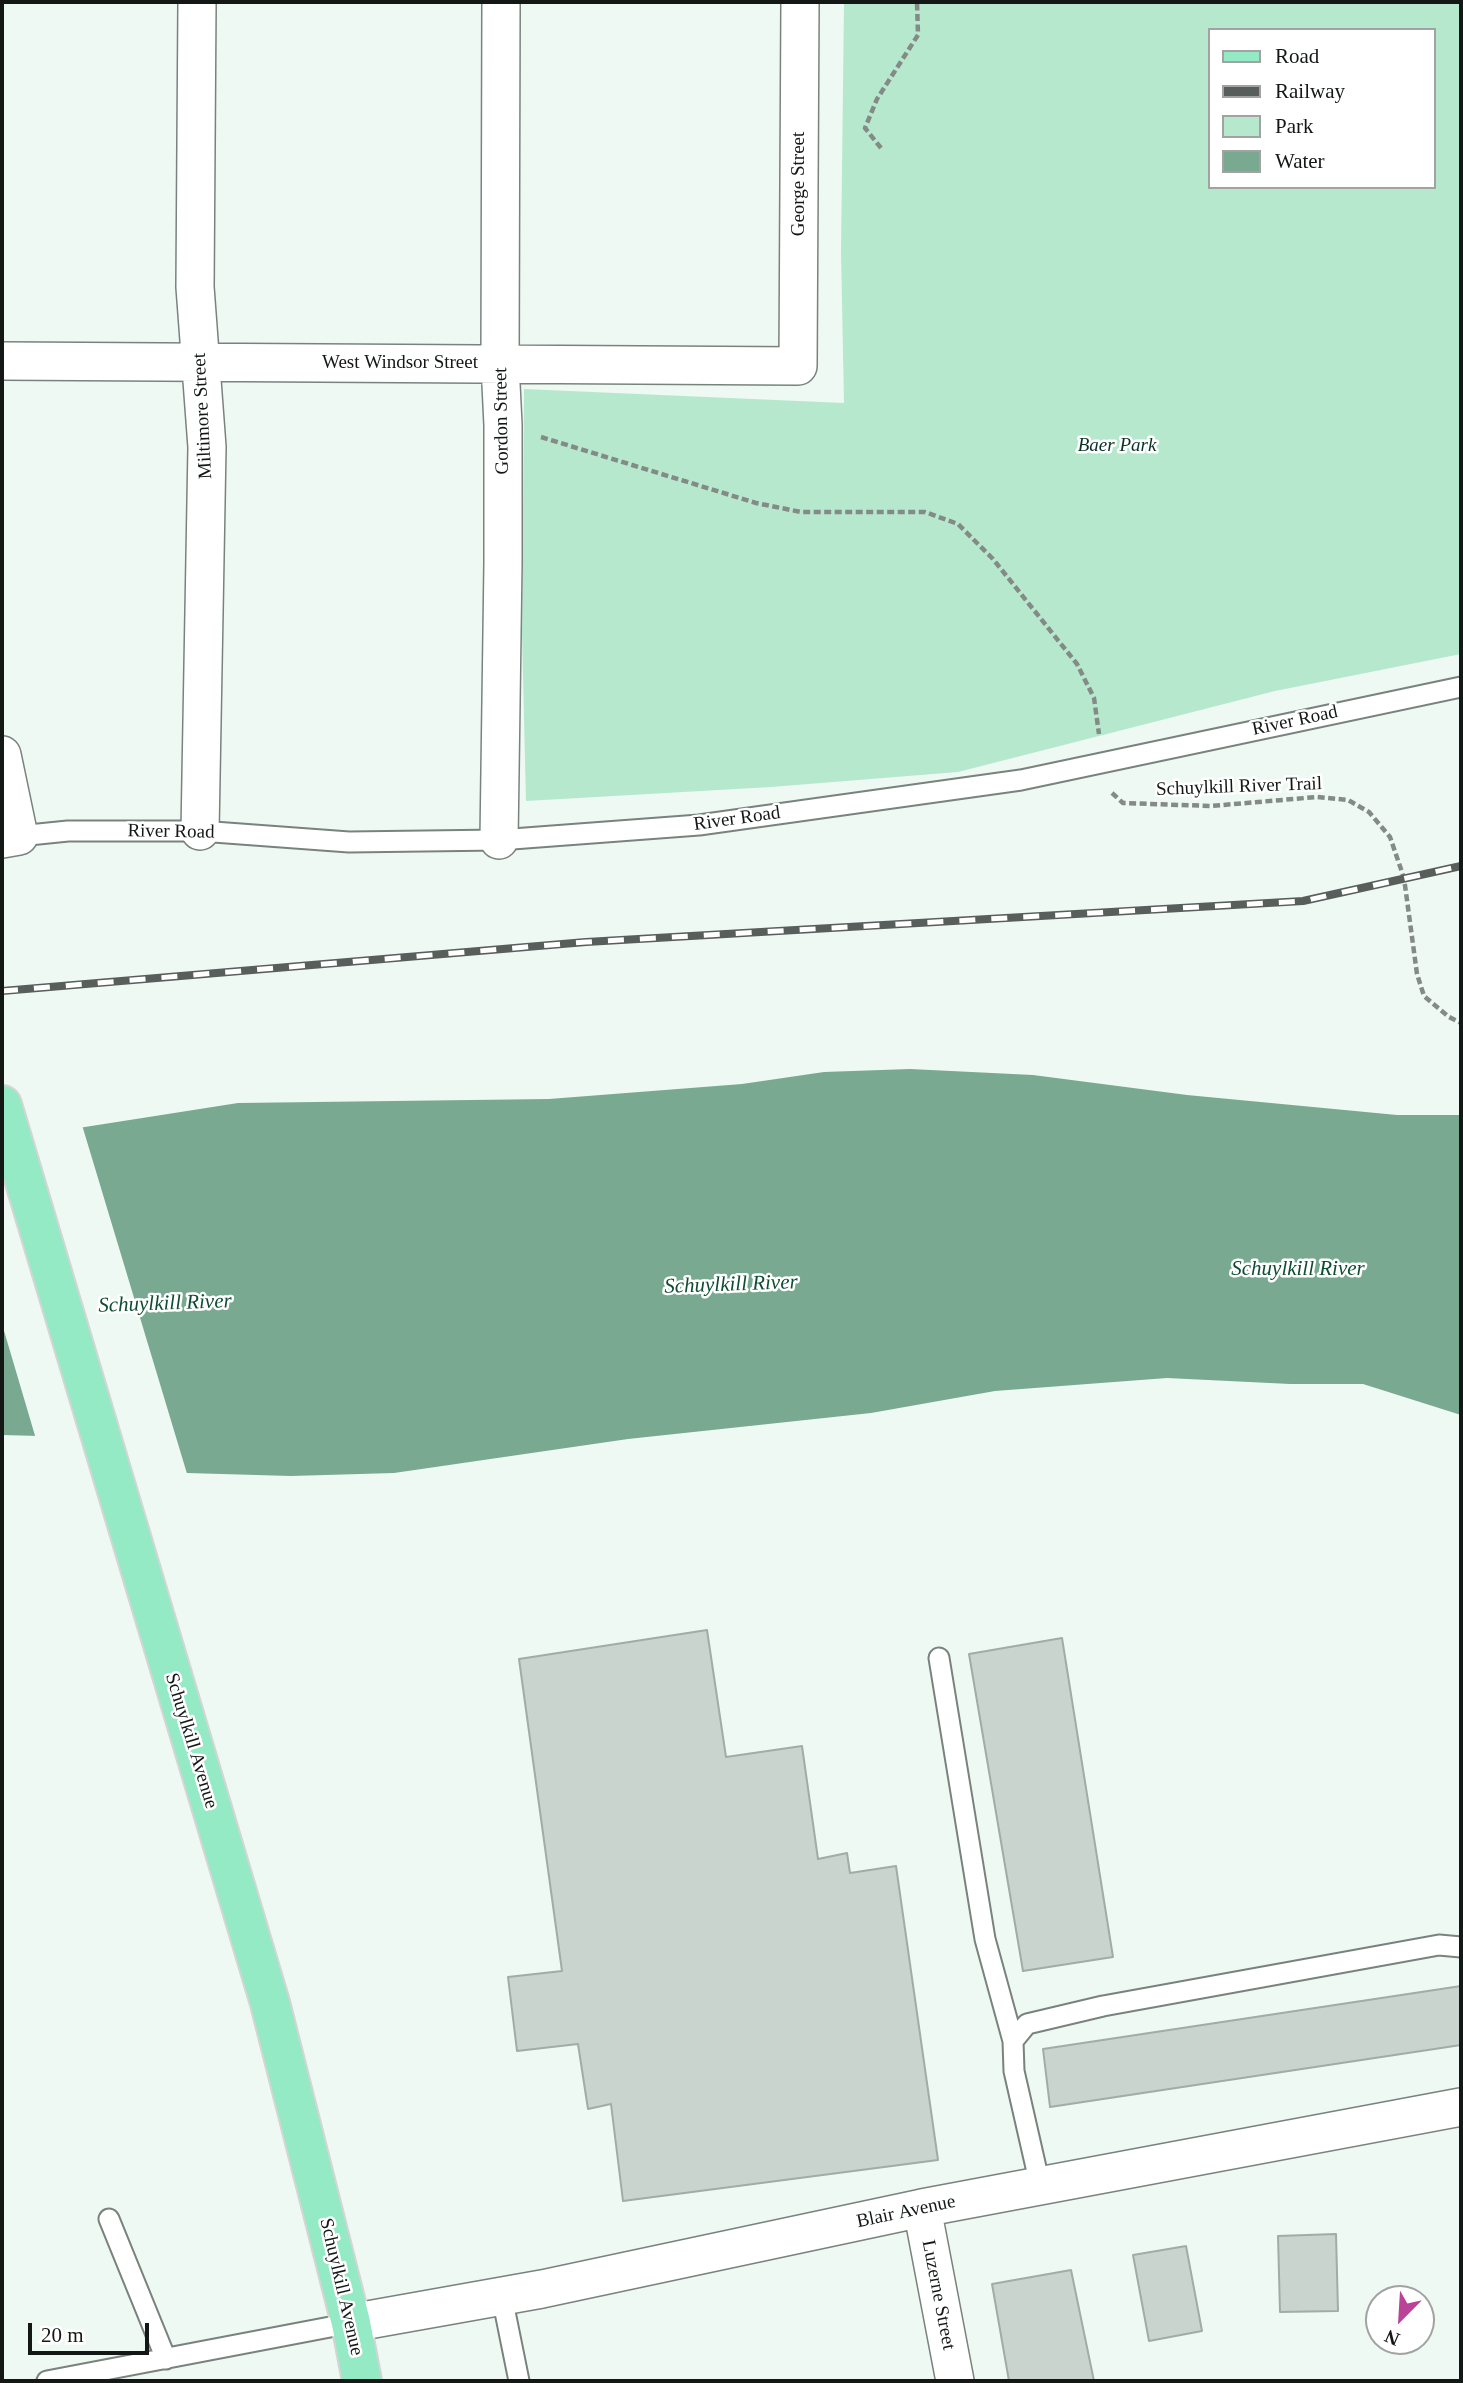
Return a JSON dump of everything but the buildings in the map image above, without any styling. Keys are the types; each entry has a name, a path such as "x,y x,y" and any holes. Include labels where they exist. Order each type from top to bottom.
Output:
{"main road":[{"name":"Schuylkill Avenue","path":"2,1105 270,2003 351,2323 362,2381"}],"street":[{"name":"Miltimore Street","path":"197,2 195,287 207,447 200,831"},
{"name":"Gordon Street","path":"499,840 503,425 500,364 501,2"},
{"name":"George Street","path":"798,366 800,2"},
{"name":"West Windsor Street","path":"2,361 798,366"},
{"path":"2,755 11,838"},
{"name":"Blair Avenue","path":"351,2323 502,2297 922,2208 1461,2106"},
{"name":"Luzerne Street","path":"922,2208 955,2381"}],"lane":[{"name":"River Road","path":"11,838 68,831 200,831 349,842 499,840 712,823 1021,779 1461,687"},
{"path":"939,1657 985,1939 1013,2041 1014,2071 1040,2185"},
{"path":"1013,2041 1027,2024 1103,2006 1439,1945 1461,1947"},
{"path":"109,2219 166,2359"},
{"path":"502,2297 519,2381"},
{"path":"47,2381 351,2323"}],"path":[{"path":"881,148 865,128 877,99 918,35 917,2"},
{"name":"Schuylkill River Trail","path":"503,425 756,503 802,512 925,512 958,524 993,559 1077,664 1094,698 1102,761 1109,790 1123,803 1211,806 1317,797 1348,800 1369,812 1390,837 1404,878 1417,974 1424,996 1449,1017 1461,1023"}],"green space":[{"name":"Baer Park","path":"844,2 1461,2 1461,654 1275,691 958,772 771,787 526,801 522,634 524,389 844,403 841,252"}],"water":[{"name":"Schuylkill River","path":"910,1069 1033,1075 1187,1095 1397,1115 1461,1115 1461,1415 1363,1384 1290,1384 1167,1378 995,1391 871,1413 628,1439 394,1473 291,1476 187,1473 78,1437 2,1435 2,1140 238,1103 549,1099 742,1084 824,1072"}],"pier":[{"path":"82,1125 188,1477 153,1467 109,1447 77,1440 36,1439 2,1324 2,1136"}],"railway":[{"path":"2,991 586,942 1303,901 1461,866"}]}
